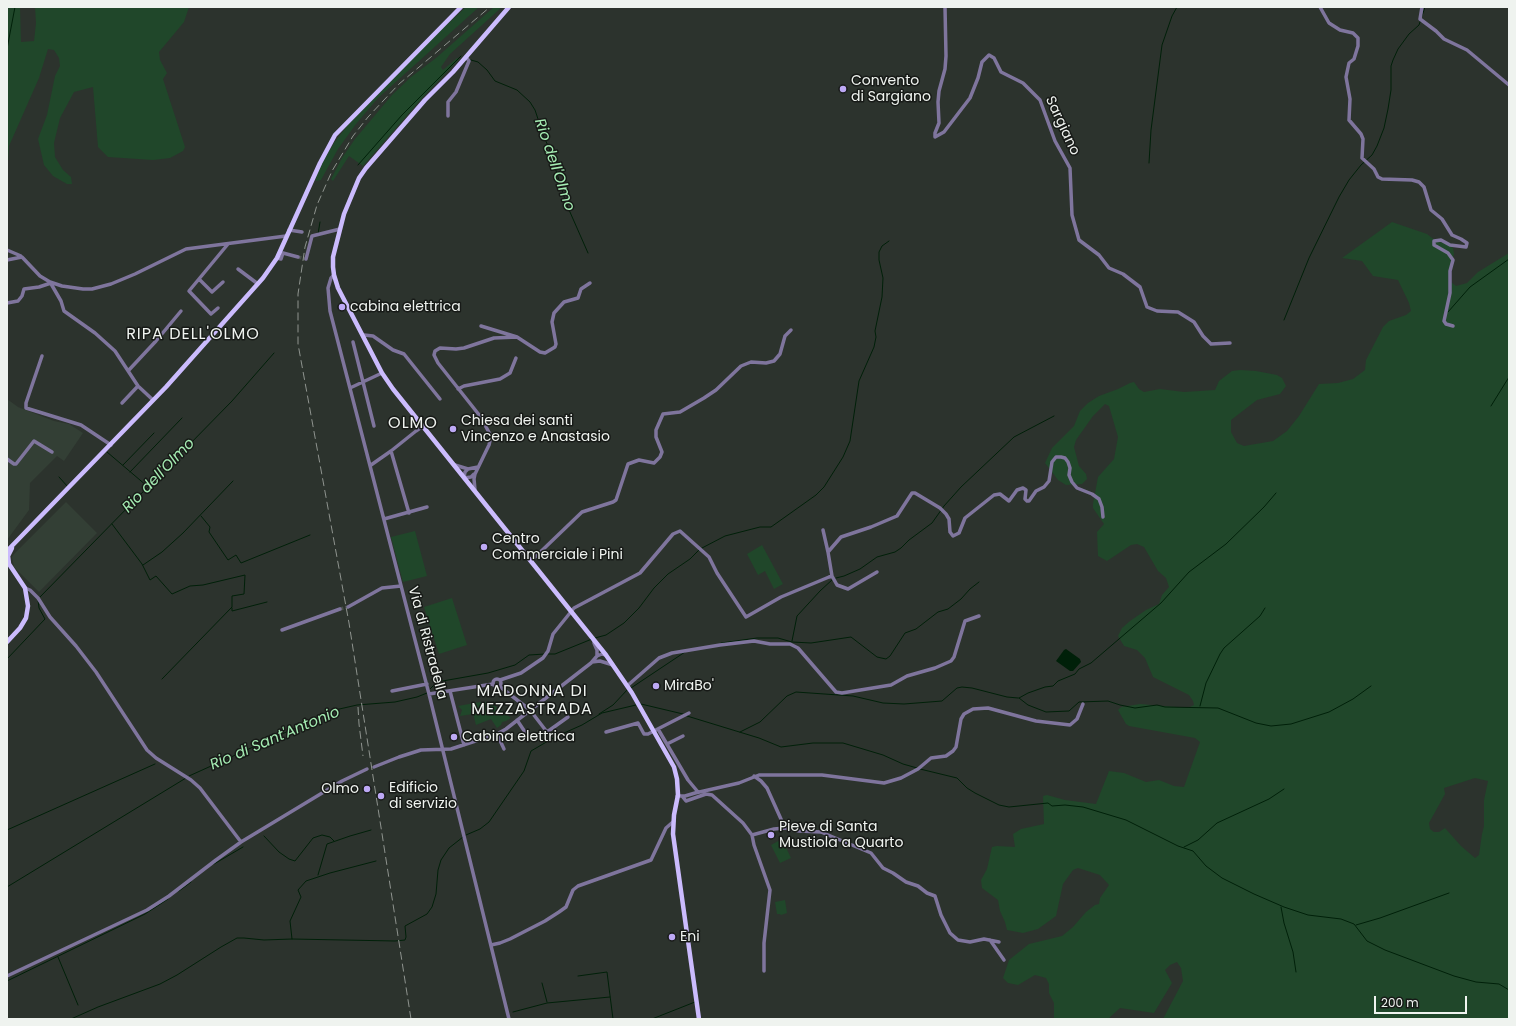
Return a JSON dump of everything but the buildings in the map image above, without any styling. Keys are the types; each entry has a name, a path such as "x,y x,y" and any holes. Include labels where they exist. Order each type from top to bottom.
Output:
{"main road":[{"path":"7,551 153,400 258,284 277,258 320,163 335,135 461,7"},
{"path":"509,7 466,58 425,100 359,178 351,194 340,229 334,257 334,275 338,288 364,335 382,373 393,389 606,655 656,730 674,767 680,796 674,821 673,834 699,1019"},
{"path":"471,52 480,45 513,7"},
{"path":"7,642 20,628 26,618 28,606 25,588 10,568 8,561 10,552 19,539"},
{"path":"8,570 18,579"}],"street":[{"name":"Sargiano","path":"945,7 946,56 945,69 939,91 939,123 935,137 944,132 970,98 978,78 982,62 989,55 994,58 1001,72 1023,83 1040,100 1055,141 1070,168 1072,215 1079,240 1099,255 1109,268 1123,274 1140,287 1147,307 1157,311 1178,312 1194,322 1203,336 1211,344 1230,343"},
{"path":"1320,7 1329,23 1340,30 1353,33 1358,38 1358,46 1354,59 1349,64 1346,77 1350,99 1349,120 1361,134 1363,139 1362,158 1374,169 1378,177 1382,179 1412,180 1419,182 1424,187 1430,210 1442,219 1452,235 1467,243 1466,247 1459,247 1441,240 1434,241 1434,245 1448,253 1453,260 1450,270 1450,293 1444,320 1446,324 1453,326"},
{"path":"1422,7 1421,20 1444,39 1467,50 1509,85"},
{"path":"448,116 448,102 456,92 469,61 466,58"},
{"path":"306,259 312,236 340,229"},
{"path":"289,230 302,232"},
{"path":"7,250 22,257 40,276 51,282 62,286 92,289 111,284 135,274 186,249 286,236"},
{"path":"218,308 211,314 189,291 228,244"},
{"path":"277,258 281,259 283,253 298,257"},
{"path":"7,260 22,257"},
{"path":"238,269 258,284"},
{"name":"Via di Ristradella","path":"334,275 331,278 328,288 328,303 430,694 509,1019"},
{"path":"199,279 212,292 223,282"},
{"path":"7,303 18,301 26,288 39,287 51,282"},
{"path":"51,282 61,301 64,311 95,333 115,351 138,386 153,400"},
{"path":"481,326 517,337 540,352 550,352 556,344 552,322 554,313 564,302 578,298 581,289 590,283"},
{"path":"128,371 181,311"},
{"path":"531,561 582,512 616,500 628,464 639,460 654,463 660,457 662,452 656,438 656,430 663,414 680,412 704,398 716,390 741,366 751,362 766,364 774,361 780,354 785,336 791,330"},
{"path":"364,335 373,336 393,350 404,354 440,399"},
{"path":"475,491 475,474 492,436 480,416 435,358 435,351 440,348 464,348 494,338 517,337"},
{"path":"353,342 374,426"},
{"path":"42,356 26,403 26,408 81,425 111,444"},
{"path":"458,389 464,386 500,378 510,373 516,358"},
{"path":"350,388 382,373"},
{"path":"122,403 138,386"},
{"path":"371,465 423,426"},
{"path":"7,459 16,464 34,441 52,452"},
{"path":"391,451 408,513"},
{"path":"828,552 841,537 897,516 912,493 915,493 940,508 946,514 949,519 950,532 953,536 960,533 965,518 994,496 1000,494 1009,501 1017,490 1023,488 1026,490 1025,498 1029,501 1036,491 1044,487 1049,480 1052,462 1061,456 1068,462 1070,468 1069,475 1077,488 1092,494 1099,499 1102,507 1103,518"},
{"path":"454,465 468,469 478,467"},
{"path":"468,469 464,472 464,478 471,477 475,474"},
{"path":"384,519 427,507"},
{"path":"823,530 832,576 837,585 848,589 877,572"},
{"path":"493,684 495,680 500,680 521,673 544,657 548,651 553,634 574,608 640,573 673,534 680,531 709,557 717,573 746,617 781,597 832,576"},
{"path":"348,607 382,588 401,586"},
{"path":"25,588 30,590 38,598 50,617 96,672 147,750 156,758 191,780 200,788 241,842"},
{"path":"282,630 340,609"},
{"path":"627,686 659,658 672,653 754,641 770,644 790,644 798,648 836,692 842,693 891,685 907,676 935,668 951,661 954,657 965,621 979,616"},
{"path":"594,641 597,656"},
{"path":"374,767 399,756 421,750 451,748 497,734 506,729 591,663 597,656 602,654 606,655"},
{"path":"600,661 606,655"},
{"path":"591,663 600,661 613,665"},
{"path":"499,686 501,683 500,680"},
{"path":"392,691 427,684"},
{"path":"430,694 493,684 496,687 499,686 530,710 547,732 568,717"},
{"path":"450,691 464,745"},
{"path":"680,796 739,783 759,775 822,775 884,783 902,778 918,769 931,758 946,756 953,751 956,747 961,719 964,714 973,709 988,708 1036,721 1070,725 1077,719 1083,704"},
{"path":"606,732 638,723 644,734 656,730 689,713"},
{"path":"517,720 527,735"},
{"path":"656,730 667,744 688,780 698,792"},
{"path":"497,734 504,749"},
{"path":"667,744 682,736"},
{"path":"7,976 147,910 169,896 241,842 342,781 367,769"},
{"path":"754,776 767,788 785,828"},
{"path":"680,796 686,801 706,794 712,795 743,823 752,835 770,890 764,943 764,972"},
{"path":"490,945 505,941 545,922 566,907 573,890 578,886 651,860 666,828 674,821"},
{"path":"752,835 774,828 821,832 871,853 883,868 894,873 906,882 918,886 926,893 935,896 941,915 950,933 958,940 970,942 984,939 999,942"},
{"path":"990,940 1004,960"}],"shaded area":[{"path":"7,7 20,7 21,42 34,41 36,23 35,7 189,7 184,22 159,52 160,60 167,73 163,79 185,147 183,151 170,158 153,160 108,157 98,147 93,87 74,92 60,118 54,143 55,157 63,170 71,177 72,184 67,184 53,176 44,165 38,139 47,115 55,76 60,66 59,58 54,50 48,49 39,78 9,146 7,162"},
{"path":"466,7 479,7 378,98 356,124 338,149 321,180 316,181 315,178 322,163 334,143 347,126 439,32"},
{"path":"494,7 502,7 450,54 441,67 443,70 457,58 459,59 423,97 363,166 349,156 333,181 331,179 342,158 355,139 392,95 411,77 436,58"},
{"path":"1392,222 1427,234 1436,241 1448,244 1453,248 1454,254 1449,271 1451,282 1456,286 1467,283 1478,272 1509,253 1509,1019 1163,1019 1183,981 1181,968 1177,962 1170,965 1165,970 1172,983 1154,1013 1120,1008 1108,1019 1054,1019 1054,1003 1049,993 1049,984 1046,978 1035,975 1018,985 1008,983 1003,978 1009,960 1029,944 1062,936 1073,927 1086,912 1095,905 1099,904 1100,898 1109,885 1100,875 1078,868 1073,870 1063,884 1056,916 1038,929 1023,933 1007,930 1000,911 998,900 982,888 981,880 987,869 992,847 1015,847 1013,834 1021,829 1044,824 1043,796 1047,795 1065,800 1096,804 1109,771 1124,773 1146,782 1159,780 1174,786 1184,787 1200,742 1195,738 1129,726 1126,724 1118,710 1121,707 1140,704 1188,708 1194,705 1189,695 1153,677 1145,658 1137,650 1124,646 1118,636 1122,628 1130,621 1146,610 1159,604 1162,595 1169,587 1166,578 1158,571 1144,547 1137,544 1131,545 1107,561 1098,556 1097,532 1104,524 1093,508 1093,504 1098,477 1114,459 1118,437 1109,406 1105,404 1093,416 1076,440 1074,447 1079,466 1086,474 1087,479 1082,484 1066,485 1058,480 1045,463 1052,448 1074,426 1080,411 1088,403 1099,396 1134,382 1139,389 1144,392 1160,389 1184,392 1215,390 1219,381 1232,371 1240,370 1277,375 1282,378 1286,386 1280,394 1257,400 1231,420 1231,432 1237,443 1244,446 1273,441 1287,431 1299,416 1319,384 1338,383 1353,379 1365,370 1366,360 1383,327 1389,321 1406,315 1411,311 1409,303 1398,280 1373,276 1362,261 1342,258","holes":["1475,778 1488,781 1484,800 1484,826 1479,855 1475,858 1461,846 1445,828 1439,832 1434,832 1430,829 1429,823 1445,794 1444,788"]},
{"path":"7,399 18,407 54,421 69,424 83,433 64,461 57,456 30,483 29,510 7,540"},
{"path":"66,502 97,533 39,592 14,567 12,557"},
{"path":"415,531 427,576 403,582 391,537"},
{"path":"762,545 783,584 774,589 765,571 758,575 747,554"},
{"path":"452,598 467,645 439,654 424,607"},
{"path":"1066,649 1080,659 1081,662 1073,671 1070,671 1056,661"},
{"path":"488,702 511,718 502,722 497,728 491,719 476,725 473,714 460,716 462,710 458,706"},
{"path":"782,839 791,858 780,863 771,845"},
{"path":"785,900 787,913 781,915 777,914 775,902"}],"waterway":[{"path":"7,49 15,7"},
{"path":"1149,163 1151,130 1162,45 1172,16 1177,7"},
{"path":"1284,320 1309,258 1339,197 1349,180 1361,165 1372,155 1377,146 1384,128 1388,109 1391,90 1391,66 1393,60 1398,49 1409,34 1419,25 1425,7"},
{"name":"Rio dell'Olmo","path":"358,165 402,115 461,56"},
{"name":"Rio dell'Olmo","path":"471,60 478,62 487,70 495,81 517,90 530,102 535,110 549,148 566,203 588,253"},
{"name":"Rio dell'Olmo","path":"318,234 320,222"},
{"name":"Rio di Sant'Antonio","path":"702,548 725,536 760,527 771,527 816,495 824,487 843,457 850,441 859,381 874,347 876,337 875,331 882,297 883,278 879,260 879,252 882,246 889,241"},
{"path":"1448,312 1470,287 1509,259"},
{"name":"Rio dell'Olmo","path":"40,597 232,401 274,353"},
{"path":"1491,406 1509,377"},
{"path":"836,578 860,569 877,557 895,552 901,548 909,540 932,523 944,506 961,487 1014,437 1054,416"},
{"path":"130,472 182,418"},
{"path":"123,465 154,433"},
{"path":"107,452 147,486"},
{"path":"59,477 68,487"},
{"path":"143,565 162,552 183,533 233,481"},
{"path":"1019,698 1028,693 1053,686 1058,681 1075,674 1079,669 1091,663 1161,603 1189,572 1226,544 1264,507 1276,493"},
{"path":"201,516 210,527 209,532 228,560 236,555 241,563 310,535"},
{"path":"112,524 142,564 150,580 156,576 172,594 190,586 203,585 245,575 244,594 232,596 232,607 162,679"},
{"name":"Rio di Sant'Antonio","path":"595,638 606,635 624,623 668,574 690,559 699,550"},
{"path":"792,641 797,616 833,579"},
{"path":"721,643 757,638 778,638 792,642 811,643 851,637 877,657 886,659 890,656 905,633 916,629 938,612 948,609 979,582"},
{"name":"Rio dell'Olmo","path":"7,659 45,619 39,608 38,600"},
{"path":"232,608 232,611 267,602"},
{"path":"1200,706 1206,683 1220,654 1224,648 1260,616 1265,608"},
{"name":"Rio di Sant'Antonio","path":"548,654 555,654 592,639"},
{"path":"631,688 685,652"},
{"name":"Rio di Sant'Antonio","path":"430,689 437,682 488,673 515,665 529,655 545,654"},
{"path":"1019,698 1028,705 1046,712 1069,711 1079,702 1108,701 1135,708 1157,705 1165,707 1218,708 1256,723 1271,726 1291,724 1329,712 1353,699 1371,686"},
{"path":"740,732 760,722 787,696 796,692 853,696 883,703 904,704 942,701 957,688 962,687 1018,698"},
{"path":"599,714 613,705 628,689"},
{"name":"Rio di Sant'Antonio","path":"189,776 335,710 357,705 395,702 427,693"},
{"path":"641,704 683,714"},
{"path":"466,835 480,829 489,822 524,771 531,751 602,713 636,705"},
{"path":"687,716 759,738 781,747 813,743 843,743 883,755 903,764 917,768"},
{"path":"7,830 155,764"},
{"path":"920,769 957,778 967,788 999,805 1009,807 1048,803 1052,806 1065,805 1083,807 1126,820 1178,846 1193,851 1206,866 1222,878 1254,894 1284,907 1308,915 1341,919 1354,924 1367,941 1385,950 1454,976 1476,982 1499,984 1509,990"},
{"name":"Rio di Sant'Antonio","path":"7,887 186,778"},
{"path":"1184,847 1198,840 1217,823 1269,799 1284,789"},
{"path":"318,875 327,844 371,830"},
{"path":"264,836 279,852 295,861 313,838 322,835 330,837 334,841"},
{"path":"71,1019 98,1007 160,984 237,938 264,940 405,940 405,926 427,914 432,907 436,894 438,870 441,860 449,848 463,837"},
{"path":"214,864 243,847"},
{"path":"292,939 290,921 301,897 298,890 306,881 376,861"},
{"path":"179,891 191,882"},
{"path":"1356,925 1449,893"},
{"path":"7,981 145,914 168,899"},
{"path":"1281,907 1284,923 1293,952 1296,972"},
{"path":"58,957 78,1005"},
{"path":"578,976 607,972 613,1019"},
{"path":"542,983 547,1002"},
{"path":"513,1012 547,1003 610,997"},
{"path":"652,1019 695,1002"}],"tunnel":[{"path":"298,257 306,259"},
{"path":"340,609 348,607"}],"railway":[{"path":"411,1019 349,623 298,344 298,294 305,247 317,205 332,171 353,136 368,117 399,84 490,7"},
{"path":"358,707 363,756"}],"place":[{"name":"Convento di Sargiano","path":"843,89"},
{"name":"cabina elettrica","path":"342,307"},
{"name":"Chiesa dei santi Vincenzo e Anastasio","path":"453,429"},
{"name":"Centro Commerciale i Pini","path":"484,547"},
{"name":"MiraBo'","path":"656,686"},
{"name":"Cabina elettrica","path":"454,737"},
{"name":"Olmo","path":"367,789"},
{"name":"Edificio di servizio","path":"381,796"},
{"name":"Pieve di Santa Mustiola a Quarto","path":"771,835"},
{"name":"Eni","path":"672,937"}],"district":[{"name":"RIPA DELL'OLMO","path":"193,335"},
{"name":"OLMO","path":"413,424"},
{"name":"MADONNA DI MEZZASTRADA","path":"532,701"}]}
